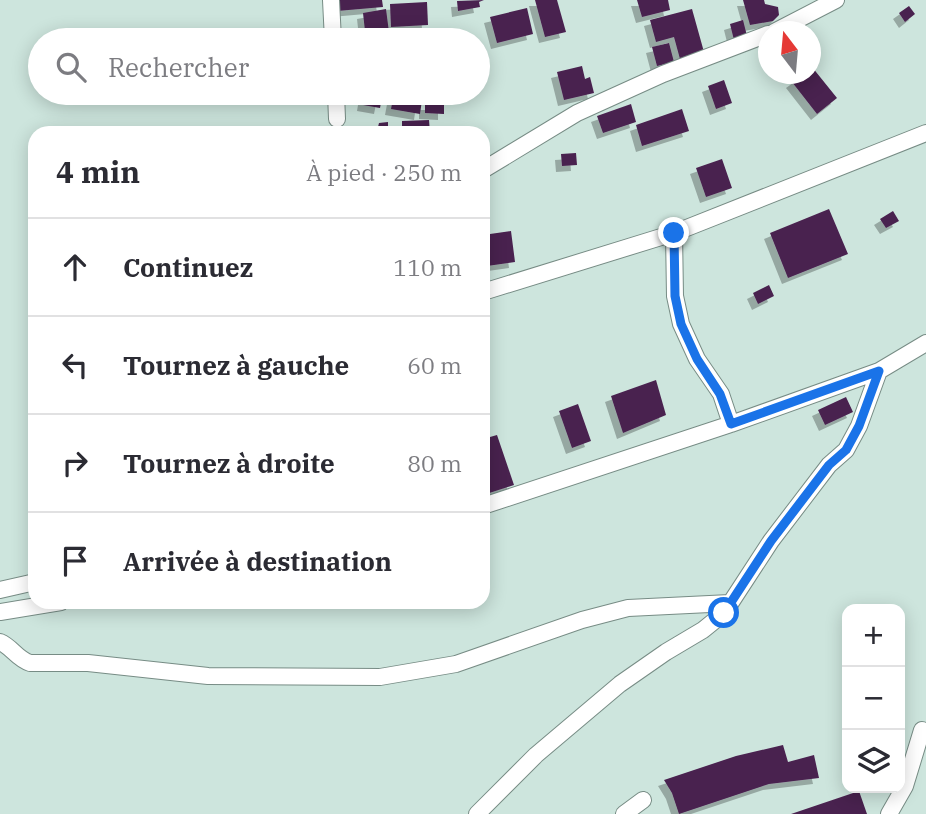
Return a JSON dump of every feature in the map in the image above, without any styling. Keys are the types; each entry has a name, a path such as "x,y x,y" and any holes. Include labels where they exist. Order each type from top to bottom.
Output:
{"street":[{"path":"331,0 332,28"},
{"path":"795,21 836,0"},
{"path":"490,166 577,113 663,74 758,38"},
{"path":"336,105 337,119"},
{"path":"490,290 674,233 926,133"},
{"path":"674,233 675,296 681,324 697,359 720,394 731,424"},
{"path":"490,504 731,424 879,371 926,343"},
{"path":"477,814 536,755 620,684 713,623 829,465 846,450 859,426 879,371"},
{"path":"0,590 28,584"},
{"path":"0,642 22,660 30,663 88,663 208,676 380,677 456,664 582,620 628,608 730,603"},
{"path":"0,612 28,607"},
{"path":"888,814 905,786 922,730"},
{"path":"624,814 643,800"}],"building":[{"path":"337,0 382,0 383,7 337,11"},
{"path":"484,0 479,2 480,7 458,11 457,1"},
{"path":"535,0 557,0 566,32 545,37"},
{"path":"637,0 668,0 670,10 642,17"},
{"path":"743,0 764,0 765,4 778,7 779,15 773,21 758,21 758,24 750,25"},
{"path":"427,2 428,25 391,27 390,4"},
{"path":"909,6 915,14 905,22 899,13"},
{"path":"527,8 533,34 497,43 490,17"},
{"path":"386,9 388,28 365,28 363,13"},
{"path":"692,9 704,52 680,59 674,37 656,42 650,20"},
{"path":"743,20 747,36 734,40 730,24"},
{"path":"669,43 674,62 657,66 652,47"},
{"path":"582,66 585,79 590,77 594,93 564,100 557,72"},
{"path":"821,78 837,98 817,114 794,84 821,84"},
{"path":"724,80 732,103 716,109 708,86"},
{"path":"631,104 636,122 603,133 597,116"},
{"path":"392,105 421,105 420,114 391,109"},
{"path":"425,105 444,105 444,114 425,113"},
{"path":"682,109 689,131 642,146 636,125"},
{"path":"429,120 429,126 402,126 402,121"},
{"path":"388,122 388,126 378,126 379,123"},
{"path":"576,153 577,165 562,166 561,154"},
{"path":"722,159 732,188 706,197 696,168"},
{"path":"829,209 848,254 788,278 770,233"},
{"path":"893,211 899,221 886,228 880,219"},
{"path":"511,231 515,262 490,266 490,234"},
{"path":"769,285 774,296 758,304 753,293"},
{"path":"656,380 666,415 623,433 611,396"},
{"path":"846,397 853,412 825,425 818,410"},
{"path":"578,404 591,441 572,448 559,411"},
{"path":"497,435 514,485 490,493 490,437"},
{"path":"783,745 788,762 814,755 819,778 769,784 679,814 664,780 736,756"},
{"path":"860,793 867,814 791,814"}],"route":[{"path":"674,233 675,296 681,324 697,359 720,394 731,424 879,371 859,426 846,450 829,465 771,541 724,613"}]}
